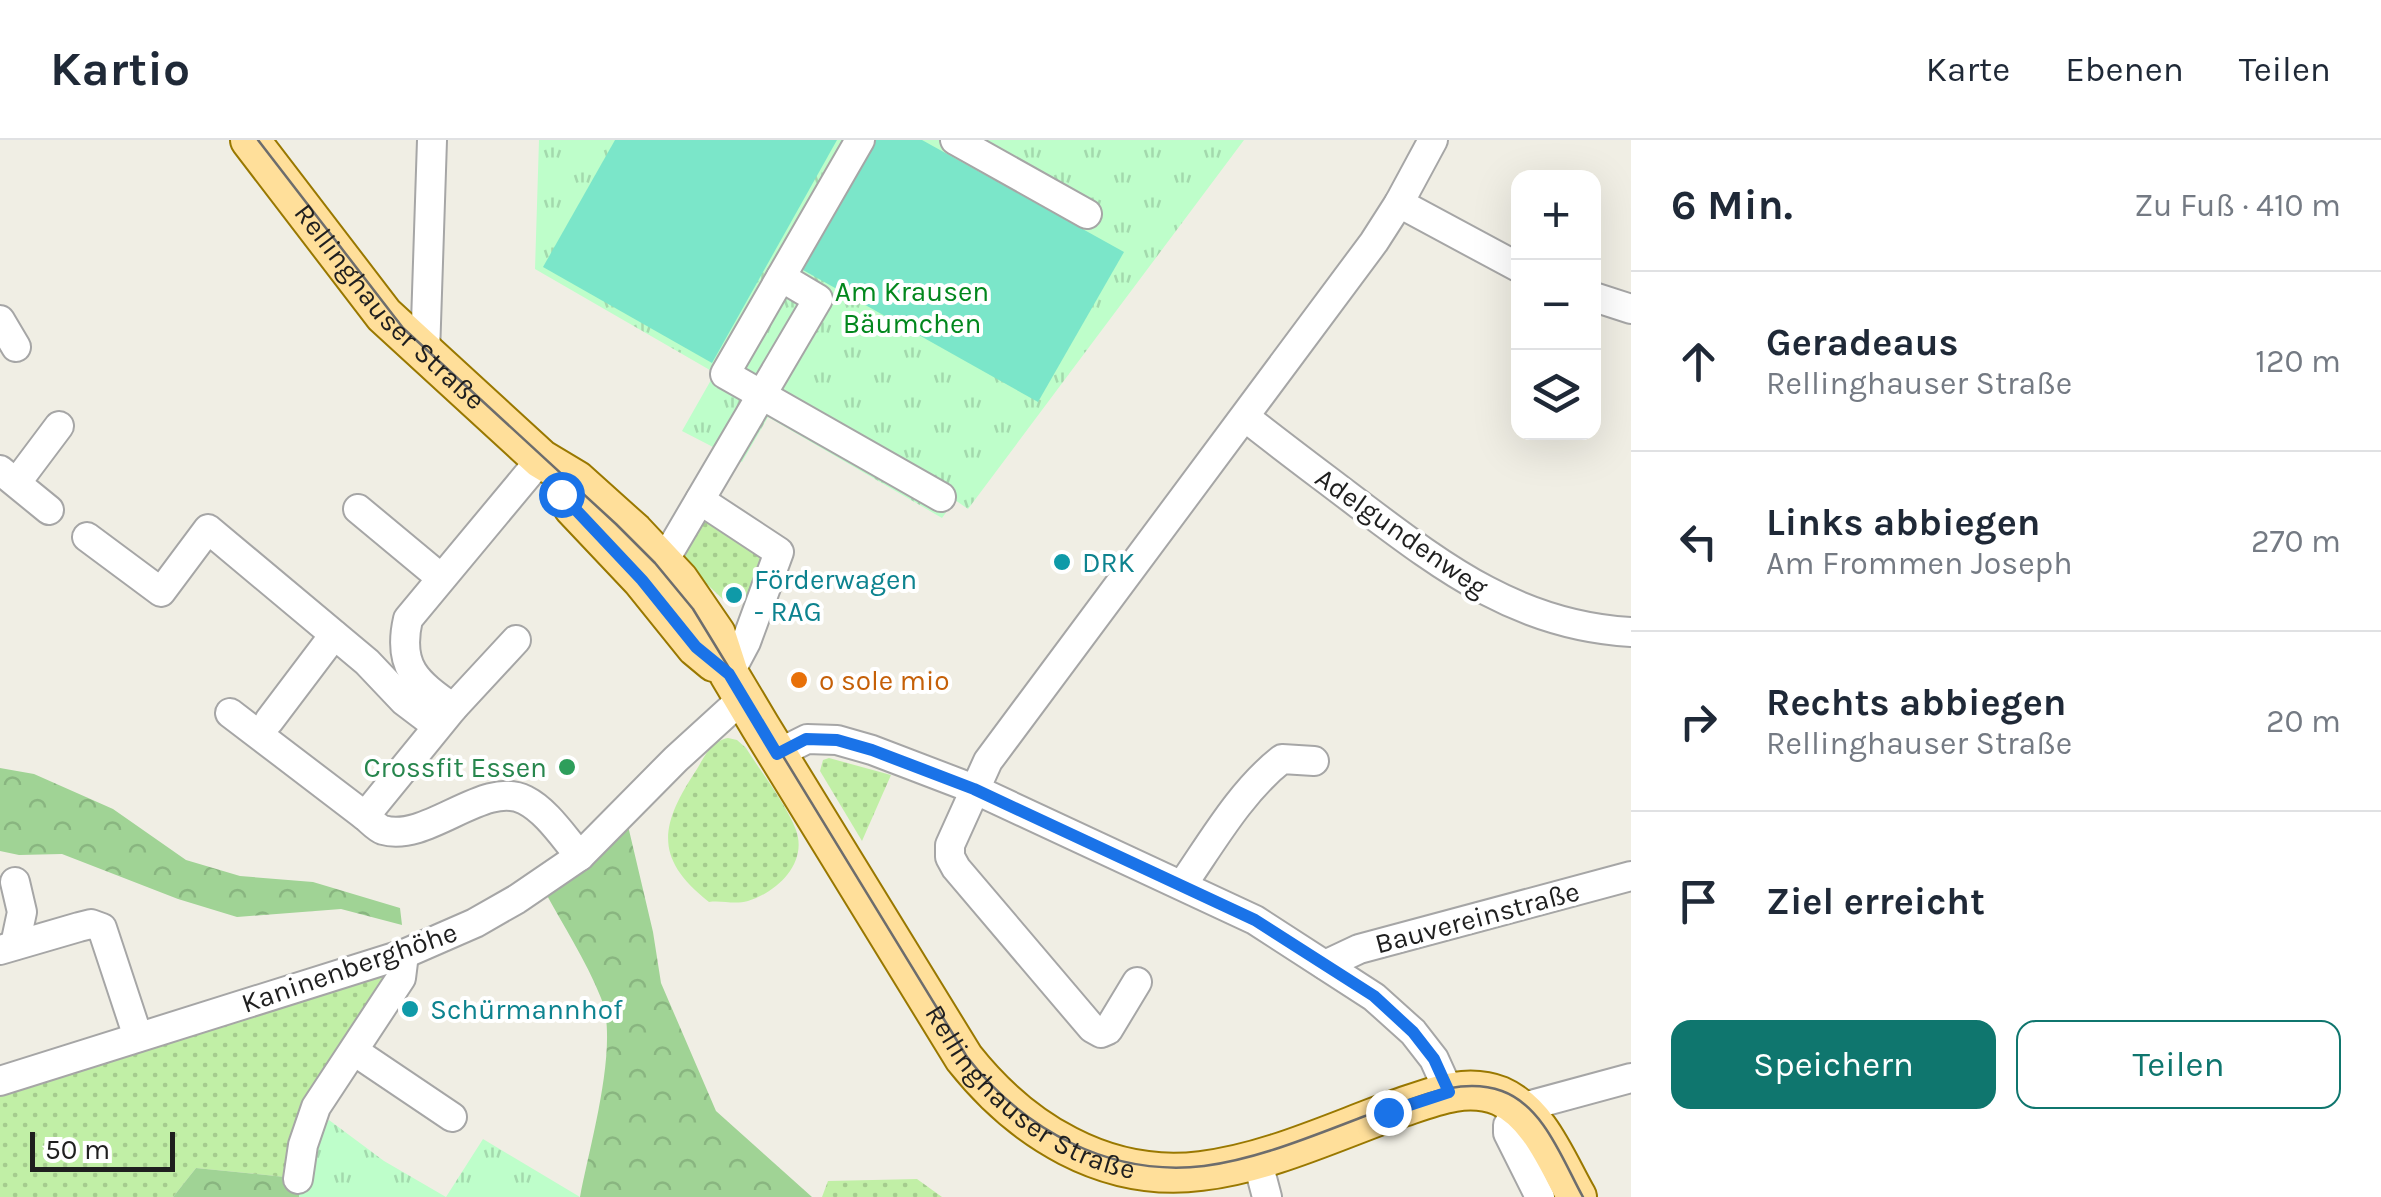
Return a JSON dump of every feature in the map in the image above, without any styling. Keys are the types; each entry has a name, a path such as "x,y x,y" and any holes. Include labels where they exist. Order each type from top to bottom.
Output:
{"main road":[{"name":"Rellinghauser Straße","path":"250,140 384,315 541,460 576,480 661,560 691,596 716,634 737,685 777,754 964,1058 1005,1105 1060,1144 1131,1168 1158,1172 1199,1171 1256,1158 1449,1092 1491,1093 1520,1108"},
{"name":"Rellinghauser Straße","path":"541,460 561,494 642,580 696,647 737,685"},
{"path":"1520,1108 1538,1130 1577,1197"}],"street":[{"path":"425,354 432,140"},
{"path":"860,140 725,374 941,496"},
{"path":"1137,982 1108,1030 1101,1033 1083,1020 956,868 950,857 950,844 988,761 1399,203 1433,140"},
{"path":"969,144 1087,214"},
{"path":"1399,203 1511,263"},
{"path":"661,560 818,298 781,277"},
{"path":"1601,300 1631,309"},
{"path":"0,320 16,347"},
{"name":"Adelgundenweg","path":"1245,417 1436,562 1488,594 1580,626 1631,632"},
{"path":"50,510 8,476 59,426"},
{"path":"445,717 406,664 404,640 408,619 541,460"},
{"path":"700,500 778,552 746,642 737,685"},
{"path":"358,510 441,578"},
{"path":"87,537 161,592 208,529 367,662 404,701 445,717"},
{"path":"268,721 334,634"},
{"path":"364,816 445,717 516,640"},
{"name":"Kaninenberghöhe","path":"0,1081 404,954 475,923 580,856 676,758 737,685"},
{"path":"230,712 383,830 424,826 481,802 509,795 536,808 580,856"},
{"path":"777,754 806,739 837,740 872,750 974,789 1255,920 1374,996 1413,1032 1434,1059 1449,1092"},
{"path":"1183,884 1270,769 1282,759 1314,760"},
{"name":"Bauvereinstraße","path":"1325,964 1359,949 1631,876"},
{"path":"8,948 22,912 15,882"},
{"path":"8,948 92,924 102,928 138,1036"},
{"path":"298,1179 309,1123 401,978 404,954"},
{"path":"354,1051 452,1117"},
{"path":"1540,1197 1508,1133 1508,1125 1520,1108 1631,1078"},
{"path":"1256,1158 1267,1197"}],"green space":[{"name":"Am Krausen Bäumchen","path":"539,140 1244,140 968,509 955,500 942,518 768,417 742,462 682,431 715,373 535,269"},
{"path":"615,140 837,140 712,363 543,267"},
{"path":"876,140 922,140 1124,252 1038,402 803,270"},
{"path":"701,519 767,556 752,598 728,604 680,559"},
{"path":"728,738 746,748 780,799 796,830 798,854 779,883 759,897 743,902 709,902 678,871 668,840 675,807 685,789 706,754 717,742"},
{"path":"829,758 891,775 862,841 820,771 823,760"},
{"path":"0,768 34,774 113,809 186,860 240,876 313,882 400,908 402,925 341,909 237,917 178,899 62,854 19,855 0,851"},
{"path":"625,813 661,983 716,1111 812,1197 580,1197 605,1068 606,1018 588,970 543,888"},
{"path":"396,968 295,1178 196,1168 173,1197 0,1197 0,1095"},
{"path":"329,1120 384,1161 446,1197 299,1197 305,1151"},
{"path":"483,1139 580,1197 446,1197"},
{"path":"196,1168 295,1178 302,1181 299,1197 173,1197"},
{"path":"917,1179 942,1197 822,1197 828,1181"}],"tram line":[{"path":"258,140 403,328 616,524 693,609 967,1057 1015,1106 1071,1143 1102,1156 1135,1164 1204,1166 1250,1157 1427,1094 1457,1087 1487,1087 1517,1098 1530,1109 1560,1152 1583,1197"}],"place":[{"name":"DRK","path":"1062,562"},
{"name":"Förderwagen - RAG","path":"734,595"},
{"name":"o sole mio","path":"799,680"},
{"name":"Crossfit Essen","path":"567,767"},
{"name":"Schürmannhof","path":"410,1009"}],"route":[{"path":"561,494 642,580 696,647 729,674 777,754 806,739 837,740 974,789 1255,920 1374,996 1413,1032 1434,1059 1449,1092 1388,1112"}]}
